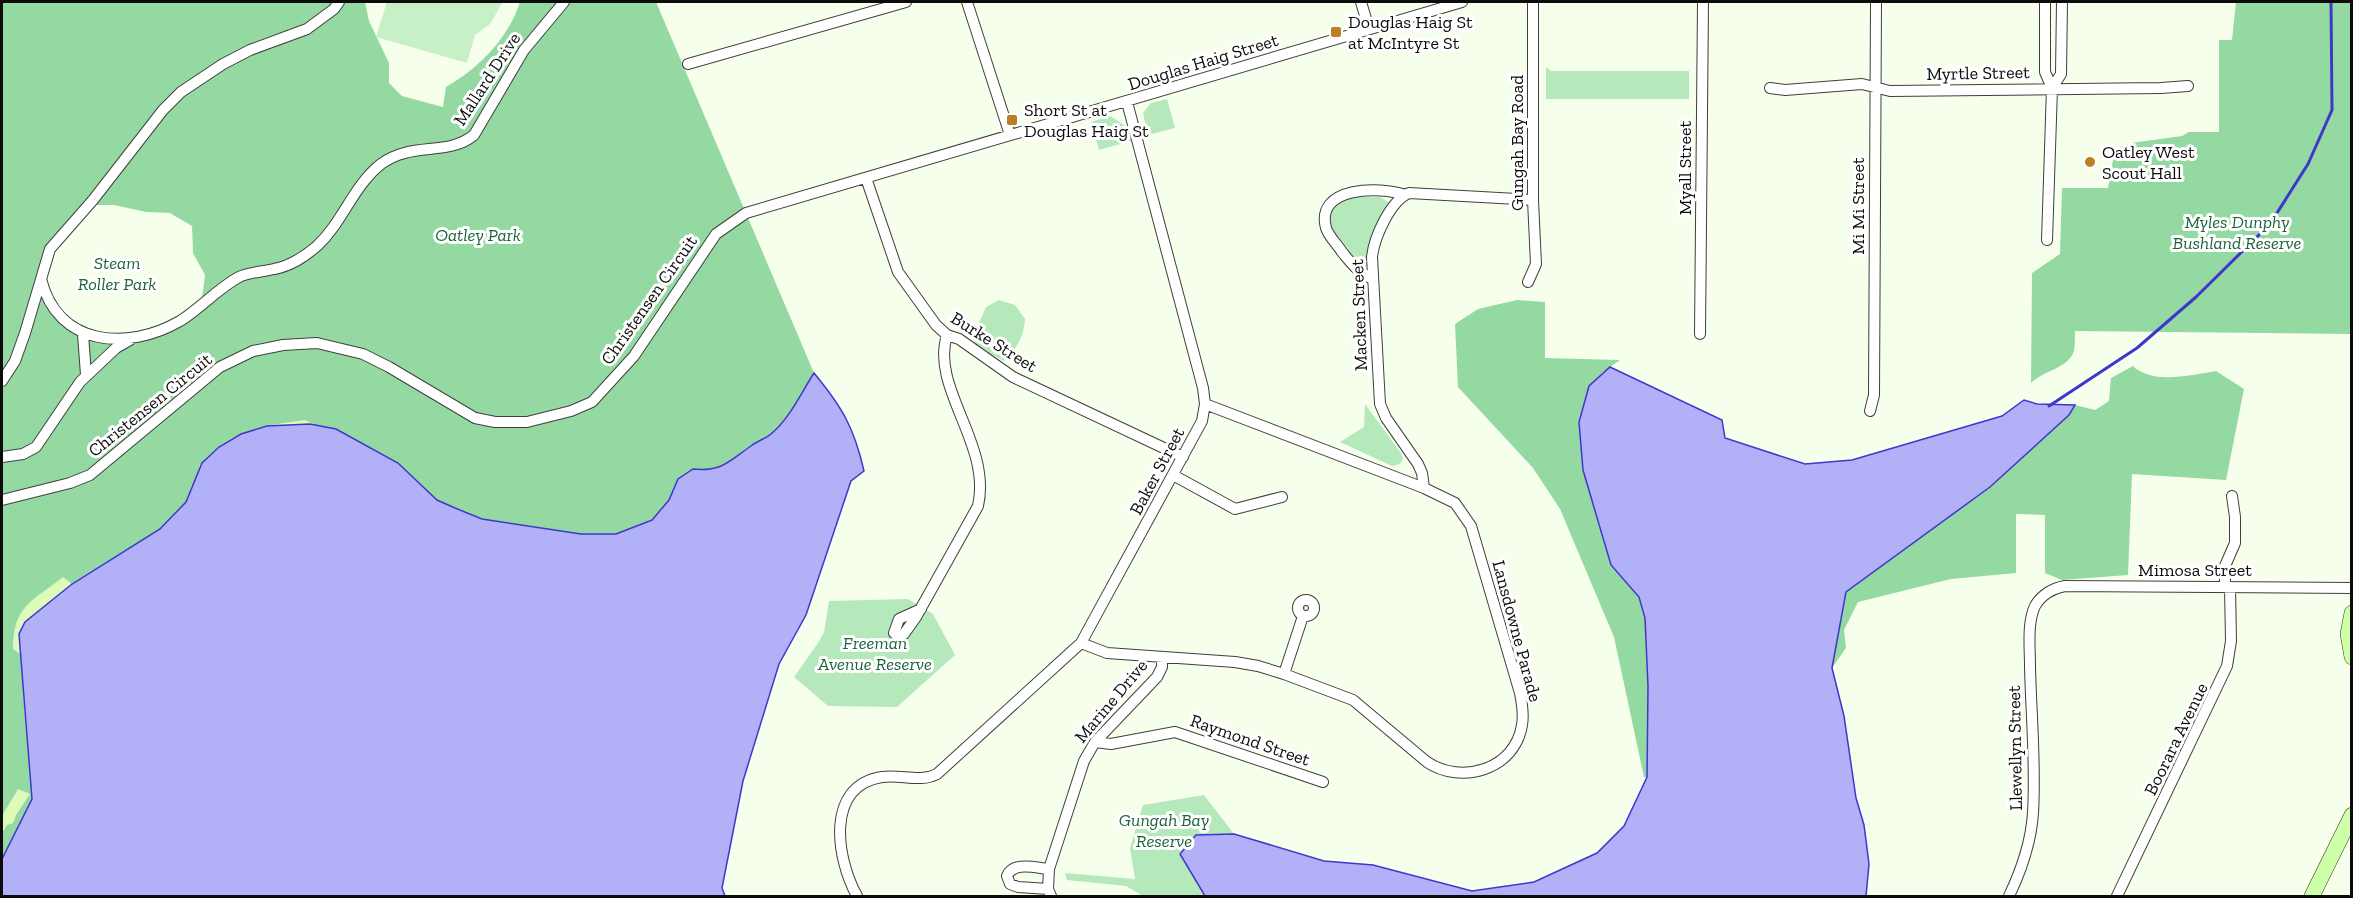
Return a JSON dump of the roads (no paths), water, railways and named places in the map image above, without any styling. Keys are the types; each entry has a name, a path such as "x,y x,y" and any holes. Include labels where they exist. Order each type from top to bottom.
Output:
{"street":[{"path":"2,381 15,361 50,249 171,101 186,88 238,55 307,29 334,9 339,2"},
{"name":"Mallard Drive","path":"136,337 167,327 189,316 237,278 287,266 304,256 330,233 368,176 391,158 411,150 453,146 465,142 474,135 524,50 564,2"},
{"path":"688,64 906,2"},
{"path":"967,2 1010,135"},
{"path":"1361,2 1369,29"},
{"name":"Douglas Haig Street","path":"746,213 1461,2"},
{"name":"Gungah Bay Road","path":"1528,282 1536,264 1533,200 1533,2"},
{"name":"Myall Street","path":"1700,334 1703,2"},
{"name":"Mi Mi Street","path":"1870,411 1874,395 1876,2"},
{"path":"2048,240 2052,88 2045,72 2046,2 2062,2 2061,74 2052,88"},
{"name":"Myrtle Street","path":"1770,88 1785,90 1862,84 1890,91 2188,86"},
{"name":"Baker Street","path":"857,897 845,872 841,851 839,826 845,806 857,790 872,780 883,777 924,778 937,774 1081,643 1199,428 1205,404 1203,388 1127,102"},
{"name":"Burke Street","path":"866,178 898,272 936,325 947,335 959,339 1002,371 1183,457"},
{"path":"1373,279 1358,273 1328,233 1325,223 1327,208 1348,192 1388,191 1405,195 1415,192 1533,200"},
{"name":"Macken Street","path":"1405,195 1395,206 1377,235 1372,257 1380,404 1386,418 1422,472 1424,488"},
{"name":"Christensen Circuit","path":"2,500 70,483 90,475 220,367 241,356 268,347 317,344 363,354 475,418 495,422 527,422 571,411 592,402 634,356 716,234 746,213"},
{"path":"41,279 44,289 62,318 83,334 106,339 136,337"},
{"path":"83,334 86,375"},
{"path":"921,609 978,506 982,491 978,459 945,367 943,348 947,335"},
{"path":"2,457 23,454 36,447 62,406 86,375 116,348 136,337"},
{"name":"Lansdowne Parade","path":"1081,643 1107,653 1241,663 1284,674 1353,700 1427,762 1444,771 1464,774 1484,770 1509,752 1522,726 1522,704 1471,526 1455,503 1424,488 1205,404"},
{"path":"1173,475 1235,509 1282,497"},
{"name":"Boorara Avenue","path":"2117,897 2227,666 2231,641 2225,566 2235,543 2232,496"},
{"name":"Mimosa Street","path":"2041,598 2052,590 2065,586 2352,588"},
{"name":"Llewellyn Street","path":"2009,897 2024,862 2031,835 2034,792 2031,630 2034,608 2041,598"},
{"path":"2352,613 2348,627 2352,657"},
{"path":"1284,674 1303,616"},
{"name":"Marine Drive","path":"1049,869 1016,867 1007,876 1010,884 1015,887 1050,893 1049,869 1084,761 1095,742 1157,677 1162,667 1162,657"},
{"name":"Raymond Street","path":"1095,742 1111,744 1176,732 1323,782"},
{"path":"2312,897 2352,815"}],"water":[{"path":"1610,367 1722,420 1725,438 1805,464 1852,460 2002,416 2024,400 2037,404 2075,405 2069,415 1990,487 1846,592 1832,668 1844,716 1856,798 1864,825 1869,864 1866,896 1205,896 1180,854 1196,835 1234,834 1324,861 1373,865 1472,891 1534,882 1597,853 1624,826 1647,777 1648,686 1645,618 1639,597 1611,565 1583,470 1579,422 1589,386"},
{"path":"814,373 846,418 864,471 851,481 806,615 779,664 743,781 722,888 725,896 2,896 2,859 32,799 19,634 25,622 72,584 160,529 186,502 202,463 219,447 241,434 267,426 310,424 336,429 398,463 437,500 482,519 581,534 616,534 652,520 669,500 678,479 693,469 711,469 725,464 771,434 790,413"}],"waterway":[{"path":"2049,406 2137,348 2196,297 2270,224 2308,164 2332,110 2331,2"}],"place":[{"name":"Douglas Haig St at McIntyre St","path":"1336,32"},
{"name":"Short St at Douglas Haig St","path":"1012,120"},
{"name":"Oatley West Scout Hall","path":"2090,162"}],"park label":[{"name":"Myles Dunphy Bushland Reserve","path":"2237,232"},
{"name":"Oatley Park","path":"478,235"},
{"name":"Steam Roller Park","path":"117,273"},
{"name":"Freeman Avenue Reserve","path":"875,653"},
{"name":"Gungah Bay Reserve","path":"1164,830"}]}
